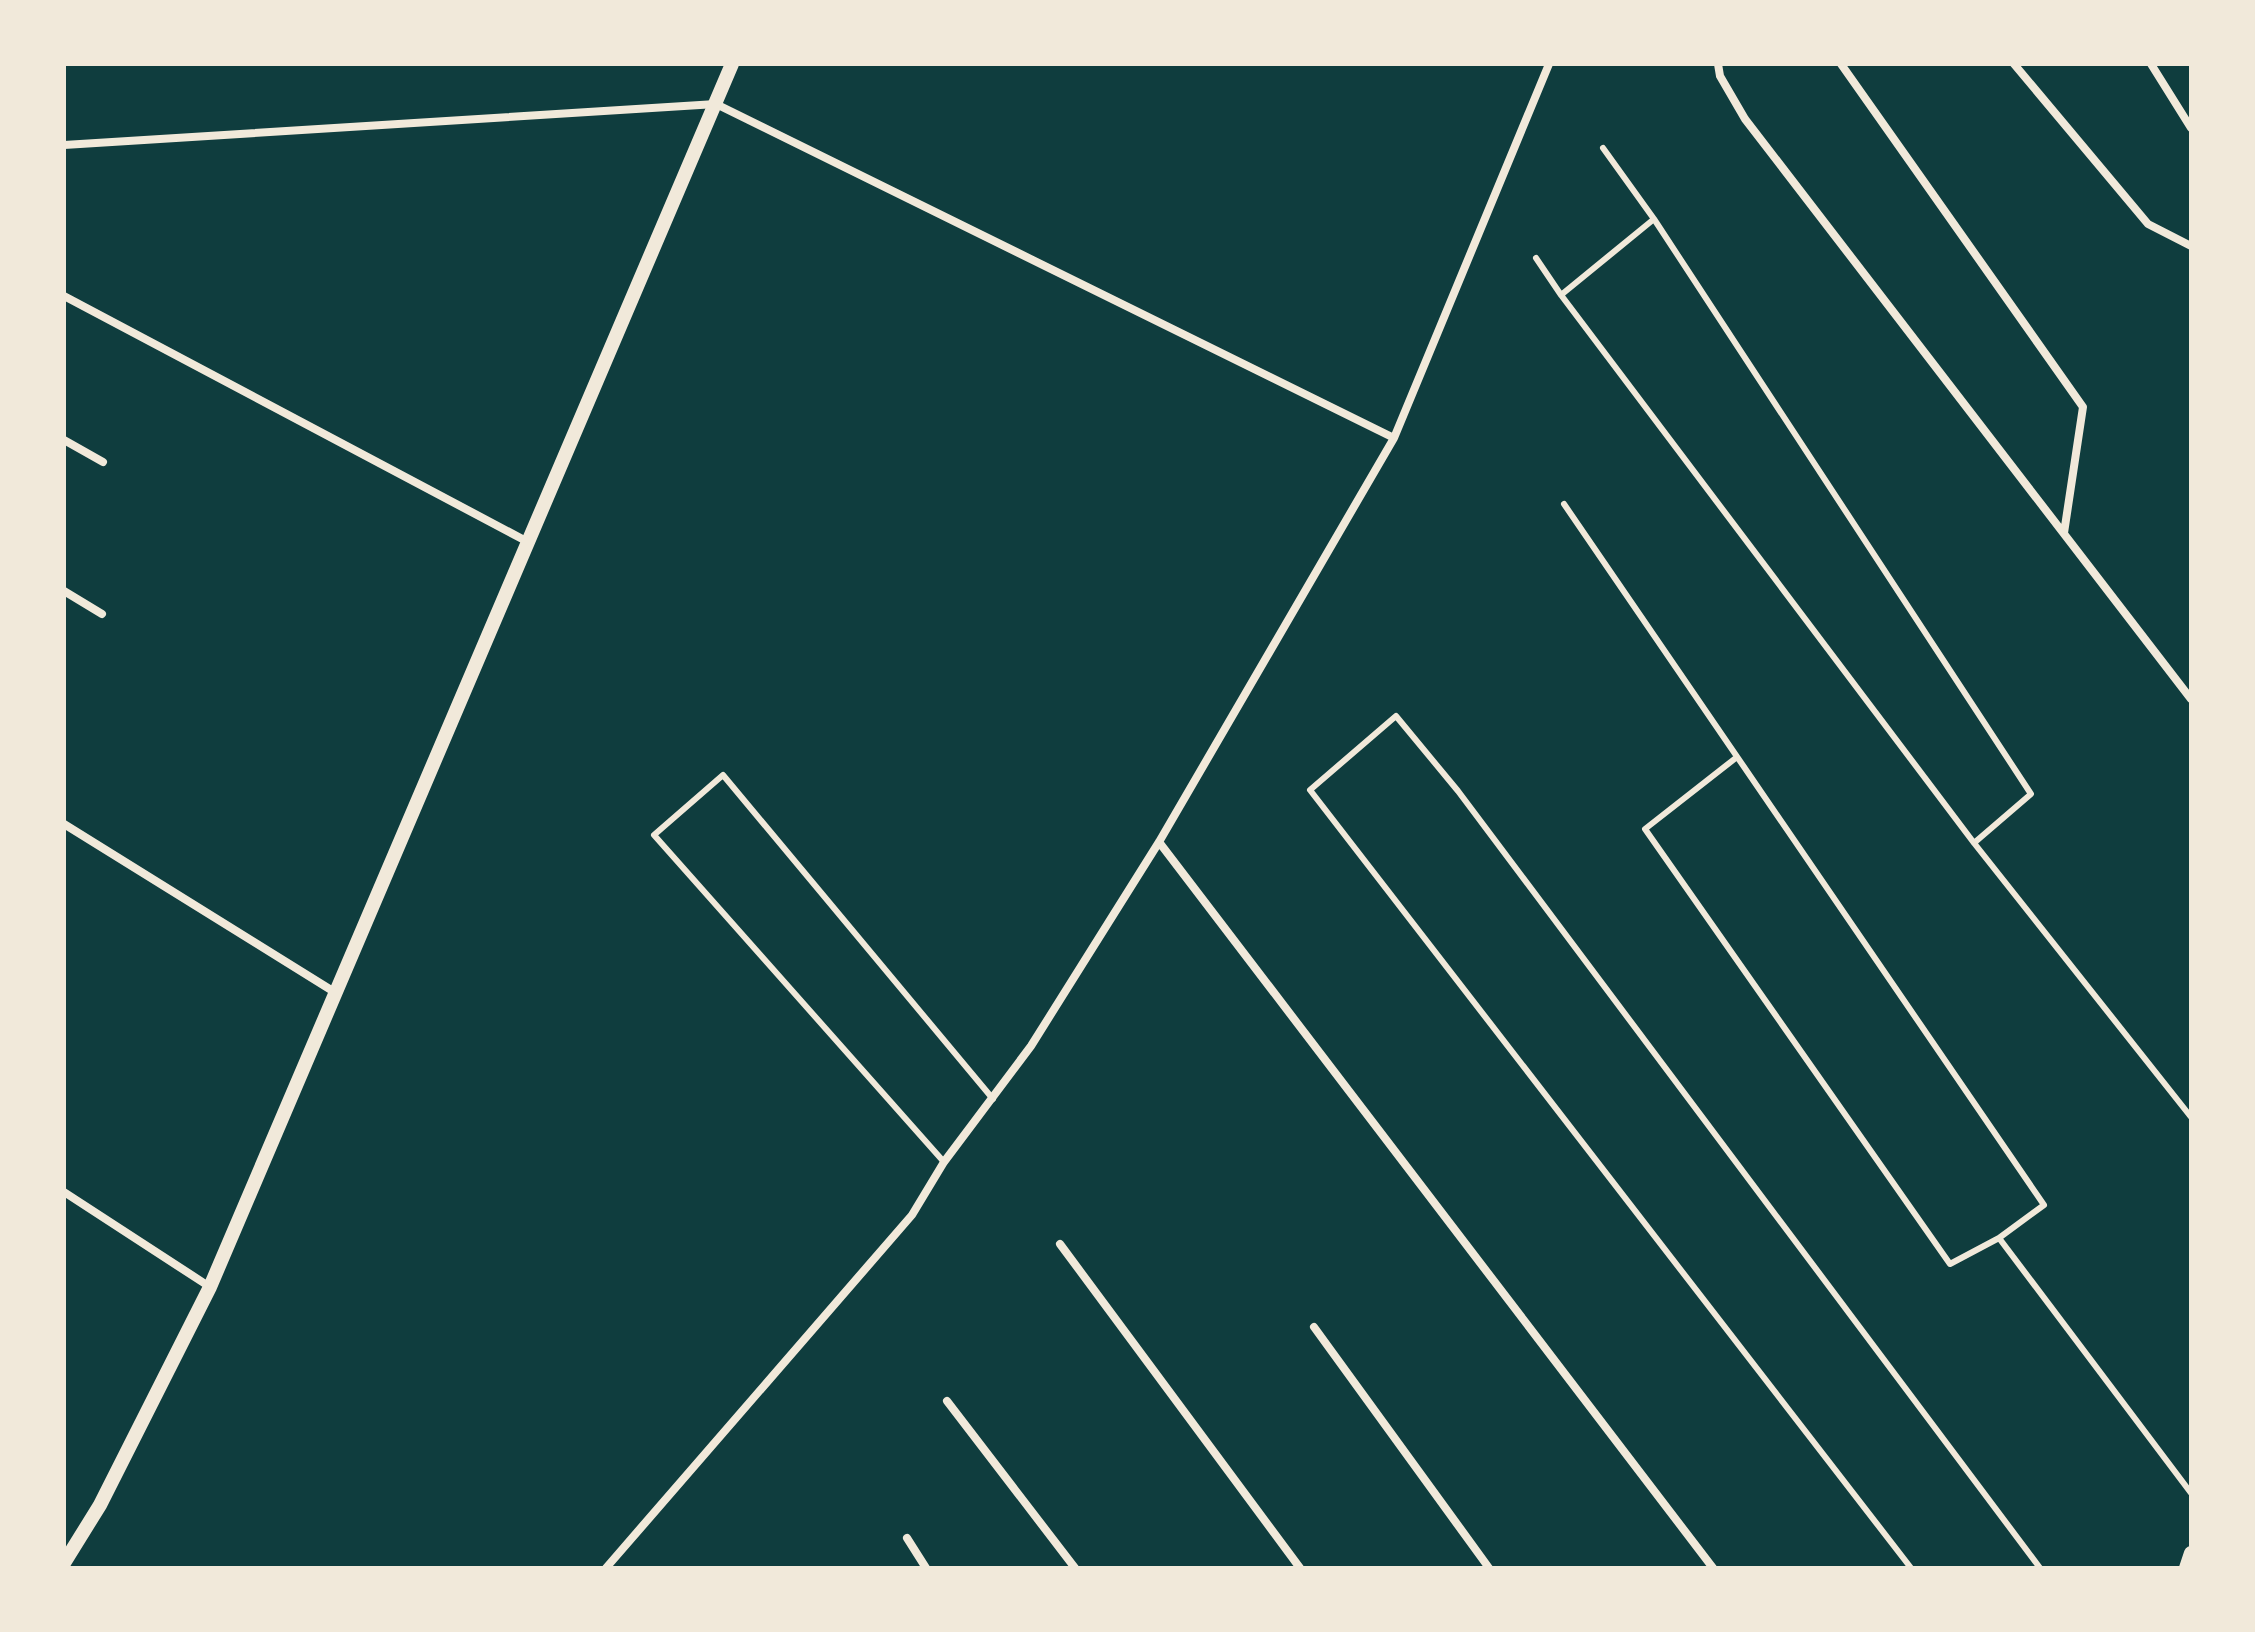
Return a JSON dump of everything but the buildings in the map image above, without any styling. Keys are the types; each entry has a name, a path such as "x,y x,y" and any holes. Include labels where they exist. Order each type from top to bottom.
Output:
{"street":[{"path":"64,1563 100,1505 210,1287 732,64"},
{"path":"606,1568 912,1215 944,1162 1031,1046 1159,842 1394,438 1549,64"},
{"path":"1718,64 1720,76 1745,119 2191,699"},
{"path":"1841,64 2083,407 2064,534"},
{"path":"2014,64 2148,224 2191,246"},
{"path":"2151,64 2191,128"},
{"path":"64,145 716,104 1394,438"},
{"path":"64,296 528,542"},
{"path":"64,440 103,462"},
{"path":"64,591 102,614"},
{"path":"64,824 337,993"},
{"path":"1159,842 1713,1568"},
{"path":"64,1192 210,1287"},
{"path":"1060,1244 1300,1568"},
{"path":"1314,1327 1489,1568"},
{"path":"947,1401 1075,1568"},
{"path":"907,1538 926,1568"},
{"path":"2186,1568 2191,1553"}],"lane":[{"path":"1603,148 1654,219 2031,794 1974,843"},
{"path":"1561,295 1654,219"},
{"path":"1536,258 1974,843 2191,1117"},
{"path":"1564,504 2044,1205 1999,1238 1950,1264 1645,829 1737,757"},
{"path":"1911,1568 1310,790 1396,716 1458,791 2040,1568"},
{"path":"944,1162 654,835 723,775 993,1099"},
{"path":"1999,1238 2191,1493"}]}
